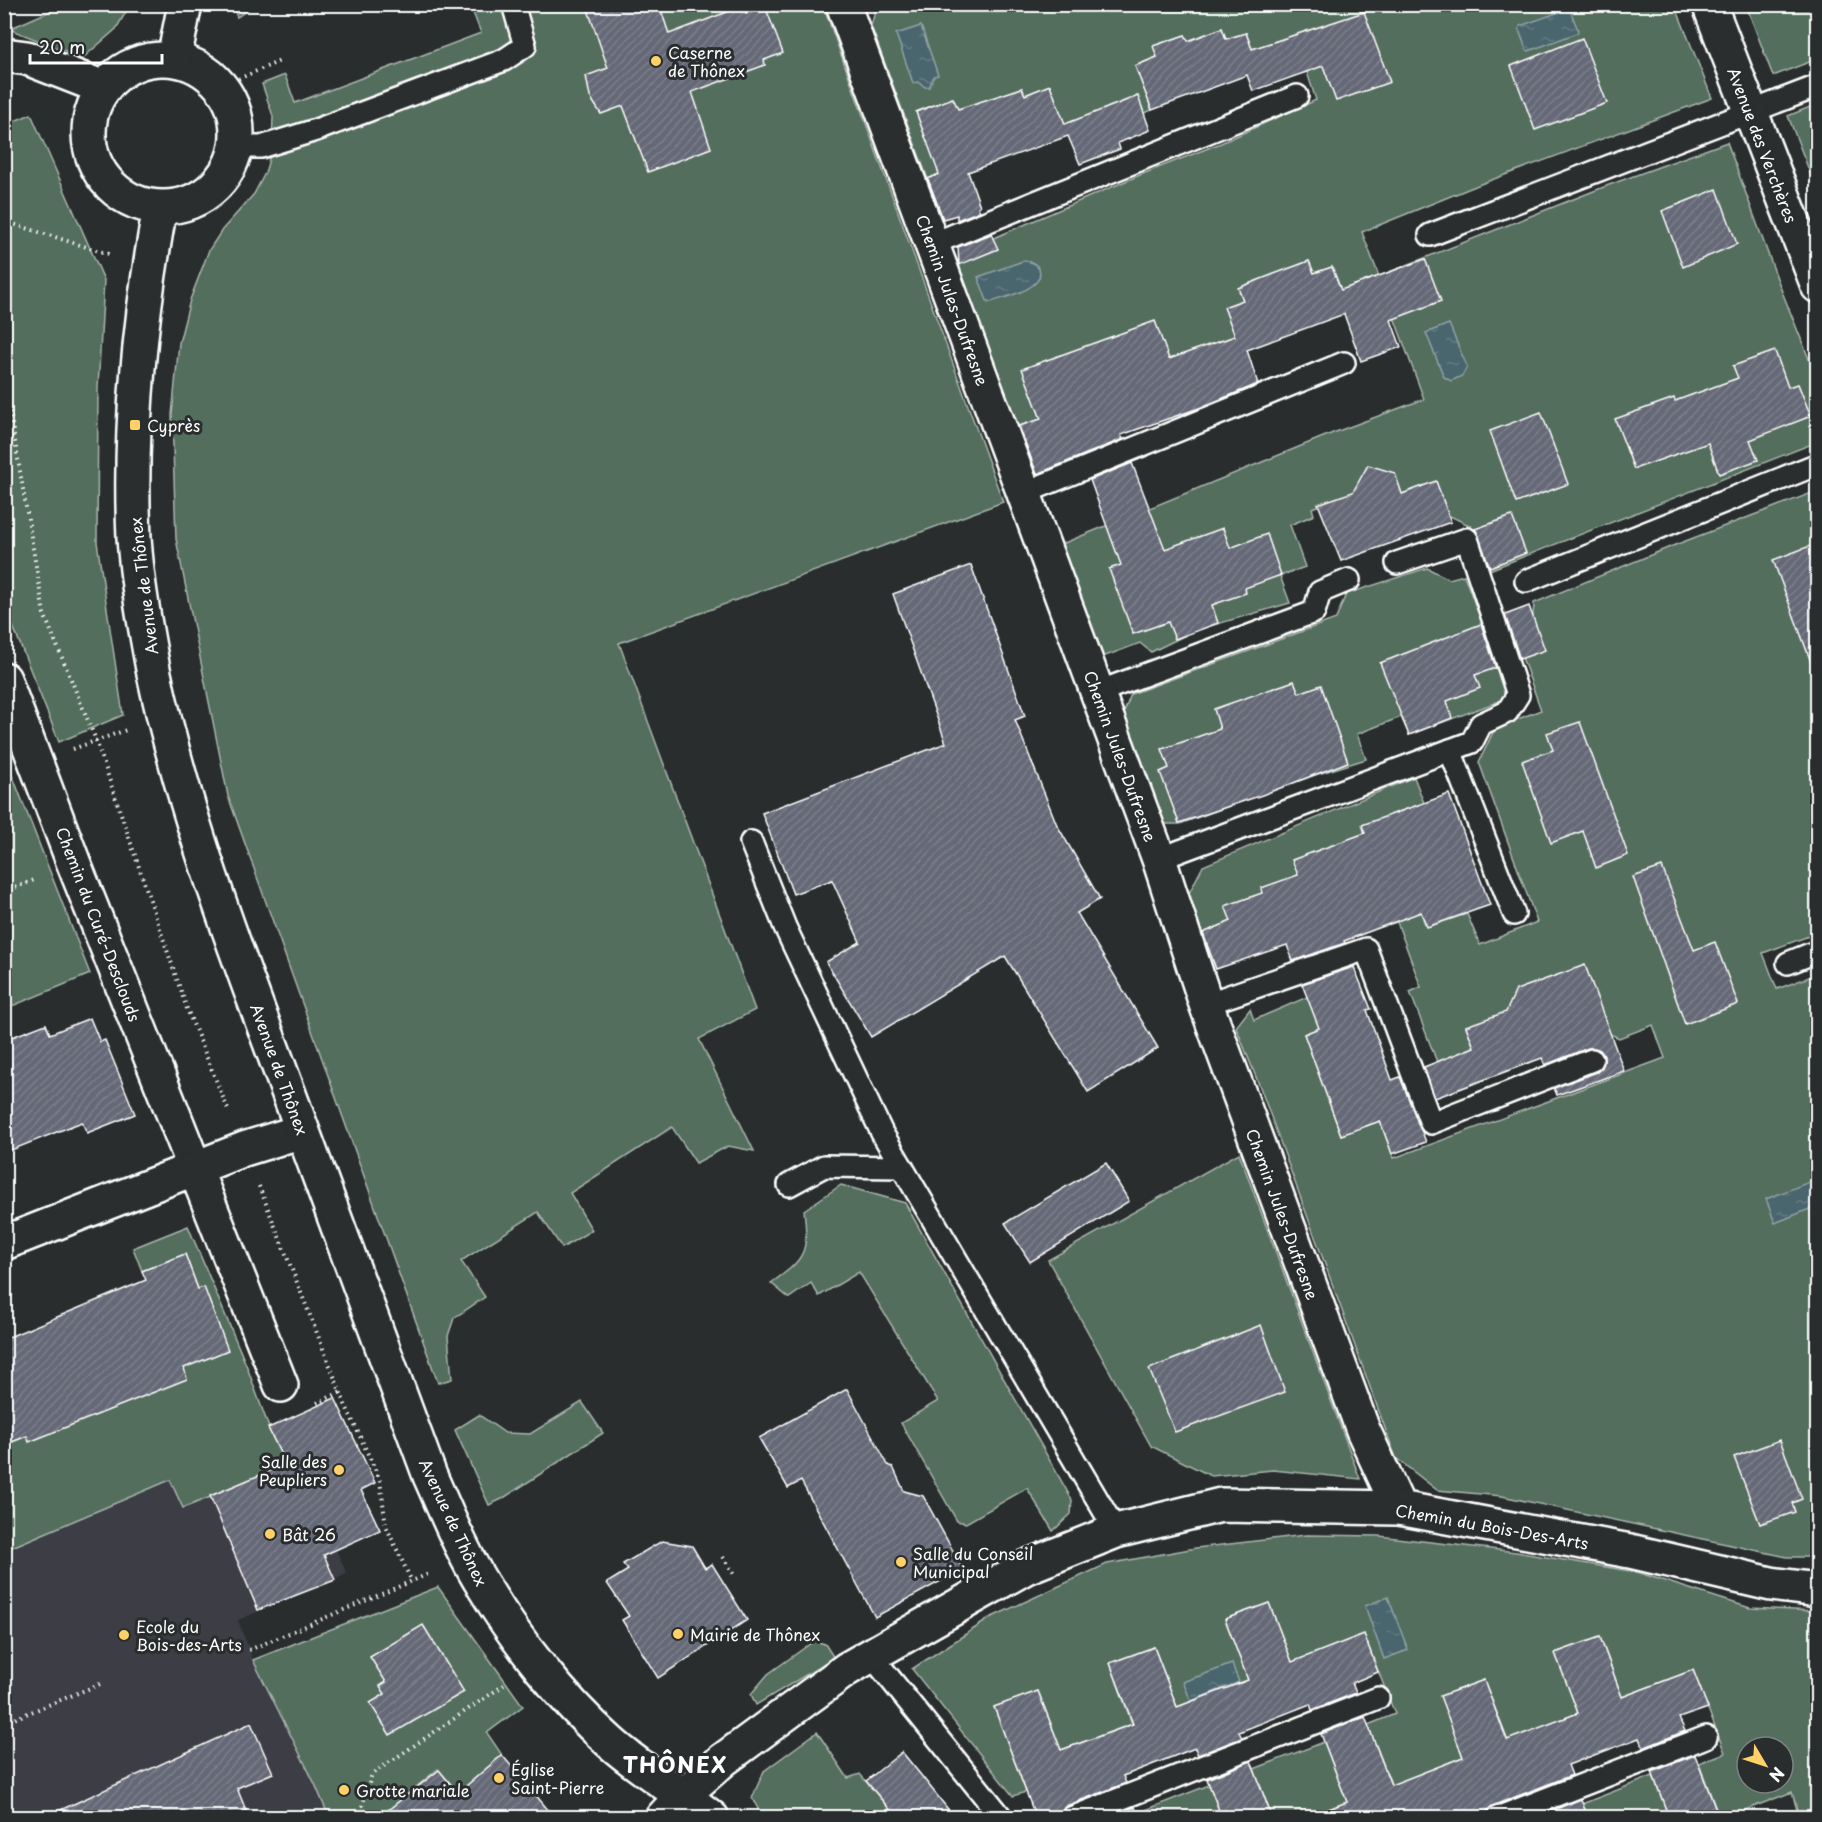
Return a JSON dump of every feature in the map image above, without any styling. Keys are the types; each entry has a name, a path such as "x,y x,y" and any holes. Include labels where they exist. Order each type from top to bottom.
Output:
{"street":[{"path":"174,59 185,4"},
{"name":"Chemin Jules-Dufresne","path":"843,4 1159,859 1206,1004 1363,1430 1399,1508"},
{"name":"Avenue des Verchères","path":"1709,4 1818,286"},
{"path":"4,56 27,58 104,88"},
{"path":"155,59 174,59 205,70 222,86 231,102 237,122 237,147 228,170 213,189 198,200 174,207 145,206 127,198 109,184 98,170 91,151 88,130 93,108 104,88 119,72 137,63 155,59"},
{"name":"Avenue de Thônex","path":"160,208 150,262 139,352 134,538 144,622 163,717 190,814 222,911 430,1476 466,1556 504,1619 536,1662 609,1741 643,1768 672,1806 712,1818"},
{"name":"Chemin du Curé-Desclouds","path":"4,679 74,864 281,1385"},
{"path":"4,1243 244,1149 302,1131"},
{"name":"Chemin du Bois-Des-Arts","path":"672,1806 723,1760 861,1654 1026,1567 1116,1531 1221,1505 1399,1508 1630,1551 1771,1584 1818,1590"}],"lane":[{"path":"237,147 261,147 316,130 504,60 525,46 513,4"},
{"path":"1430,235 1818,86"},
{"path":"932,244 1297,96"},
{"path":"1024,493 1344,363"},
{"path":"1526,581 1818,464"},
{"path":"1159,859 1472,742 1481,724 1507,712 1518,695 1467,539 1397,562"},
{"path":"1098,692 1314,612 1320,592 1349,580"},
{"path":"1450,750 1514,914"},
{"path":"751,842 785,927 882,1132 1116,1531"},
{"path":"1206,1004 1366,949 1431,1123 1592,1060"},
{"path":"1788,963 1818,951"},
{"path":"789,1185 824,1166 902,1167"},
{"path":"861,1654 1002,1818"},
{"path":"1071,1818 1378,1698"},
{"path":"1497,1818 1706,1737"}],"path":[{"path":"222,86 280,61"},
{"path":"4,221 105,254 150,262"},
{"path":"4,376 44,614 96,740 188,1009 345,1404 380,1480 386,1526 412,1582"},
{"path":"37,762 163,717"},
{"path":"249,1650 412,1582 466,1556"},
{"path":"723,1557 734,1574"},
{"path":"361,1818 360,1813 372,1774 536,1662"},
{"path":"4,1723 100,1684"}],"shaded area":[{"name":"Ecole du Bois-des-Arts","path":"297,1462 347,1574 238,1620 253,1660 329,1817 5,1818 5,1550 170,1480 183,1507"}],"green space":[{"path":"232,4 255,5 237,17"},
{"path":"877,4 1675,5 1712,98 1478,185 1362,232 1379,276 1609,185 1727,142 1817,379 1817,442 1487,571 1471,526 1448,515 1436,482 1402,494 1395,476 1312,508 1314,515 1290,525 1305,567 1280,576 1290,603 1196,630 1151,652 1140,643 1100,658 1057,546 1333,433 1424,399 1388,301 1349,313 1332,267 1314,273 1309,261 1239,288 1243,300 1224,307 1235,336 1200,348 1204,361 1023,370 1041,419 1019,426 1037,474 1030,477 960,271 959,253 1135,177 1221,143 1316,100 1307,72 1300,74 1286,38 1252,49 1246,33 1226,39 1222,28 1188,41 1185,35 1154,46 1157,57 1135,66 1152,110 1144,113 1137,96 1109,107 1071,142 1050,85 1025,95 1022,88 959,111 952,98 916,112 925,137 938,132 952,169 928,179 871,26"},
{"path":"64,5 130,5 116,29 83,58 9,29"},
{"path":"470,5 823,5 1003,502 619,643 755,1010 699,1039 754,1151 728,1146 696,1163 672,1127 570,1193 592,1230 562,1248 538,1212 461,1261 485,1297 454,1318 448,1336 452,1379 438,1383 228,796 176,539 172,415 179,343 190,300 209,250 222,230 254,194 265,173 272,149 273,116 262,84 285,75 295,103 481,33"},
{"path":"1746,5 1817,5 1817,59 1773,76"},
{"path":"1817,104 1817,191 1788,116"},
{"path":"31,114 104,280 98,388 97,542 123,715 59,742 5,606 5,125"},
{"path":"1817,491 1817,933 1763,953 1777,989 1817,974 1817,1557 1787,1557 1502,1496 1437,1490 1396,1458 1236,1027 1250,1009 1254,1020 1307,997 1341,1020 1304,1034 1341,1135 1380,1121 1394,1158 1665,1058 1653,1025 1619,1038 1610,1034 1502,1013 1466,1027 1486,1079 1449,1093 1410,992 1421,987 1397,922 1378,928 1353,918 1216,969 1188,895 1203,866 1414,777 1424,803 1387,816 1426,927 1467,914 1480,945 1537,922 1479,762 1495,728 1541,710 1510,624 1533,616 1534,603 1675,545"},
{"path":"1427,568 1449,579 1464,575 1507,691 1502,700 1409,735 1401,717 1357,734 1366,759 1180,824 1159,824 1123,715 1131,694 1336,619 1346,594"},
{"path":"13,777 90,974 5,1009 4,780"},
{"path":"1239,1153 1360,1479 1273,1470 1211,1476 1151,1446 1048,1260"},
{"path":"841,1185 905,1203 1072,1500 1071,1514 1053,1531 1027,1488 966,1523 957,1521 901,1423 938,1401 859,1272 819,1296 811,1283 789,1298 771,1283 791,1268 802,1254 806,1236 804,1210"},
{"path":"188,1226 286,1467 183,1508 170,1480 5,1550 5,1445 27,1436 29,1441 184,1368 204,1287 198,1289 185,1254 142,1271 133,1248"},
{"path":"582,1402 603,1433 502,1499 489,1505 455,1430 479,1415 505,1433 530,1434"},
{"path":"1306,1535 1379,1536 1516,1552 1636,1572 1750,1608 1817,1611 1817,1817 1799,1817 1793,1795 1795,1795 1795,1735 1735,1735 1735,1795 1784,1795 1727,1817 1719,1817 1699,1763 1725,1753 1693,1670 1622,1697 1600,1637 1555,1653 1578,1713 1508,1741 1484,1680 1441,1696 1463,1757 1392,1786 1368,1725 1395,1714 1364,1635 1292,1663 1269,1603 1225,1619 1248,1680 1177,1707 1154,1647 1110,1663 1132,1724 1061,1750 1038,1691 994,1707 1026,1792 1013,1796 912,1669 992,1617 1107,1564 1196,1548"},
{"path":"438,1587 523,1706 487,1733 502,1755 458,1793 438,1769 381,1817 329,1817 253,1660"},
{"path":"814,1641 825,1644 834,1658 756,1705 751,1694 768,1674"},
{"path":"817,1732 848,1778 860,1774 896,1817 766,1818 761,1814 752,1798 764,1771"},
{"path":"1324,1742 1347,1802 1308,1817 1272,1817 1254,1769"},
{"path":"1653,1776 1669,1817 1588,1817 1582,1804"},
{"path":"1209,1785 1222,1817 1139,1817 1138,1813"}],"water":[{"path":"1568,9 1578,30 1577,33 1529,51 1526,49 1519,30 1520,26"},
{"path":"921,26 938,75 934,76 929,87 918,82 913,83 896,34"},
{"path":"1028,261 1038,267 1040,276 1036,282 1021,292 988,303 978,277"},
{"path":"1449,324 1467,367 1462,376 1451,381 1444,377 1426,333"},
{"path":"1817,1179 1817,1206 1775,1223 1766,1199"},
{"path":"1388,1597 1408,1650 1384,1659 1365,1606"},
{"path":"1232,1664 1239,1682 1191,1701 1183,1682"}],"building":[{"path":"586,4 659,4 669,34 743,6 746,13 765,6 783,53 764,60 765,65 692,92 711,148 648,172 623,106 601,114 590,97 586,76 608,68"},
{"path":"1364,12 1390,82 1336,101 1323,66 1253,91 1247,75 1152,110 1135,66 1157,57 1153,46 1185,35 1188,41 1222,28 1226,39 1246,33 1252,49"},
{"path":"1582,38 1607,103 1535,130 1511,66"},
{"path":"1050,85 1065,124 1138,96 1150,130 1118,143 1120,149 1080,164 1068,136 968,172 980,211 957,220 957,215 943,219 928,179 939,174 916,112 953,98 958,109 1022,88 1025,95"},
{"path":"1717,189 1737,244 1683,267 1662,211"},
{"path":"991,234 998,249 959,265 958,247"},
{"path":"1425,259 1441,301 1391,320 1401,347 1361,361 1344,314 1247,350 1258,384 1199,408 1121,435 1123,439 1037,474 1019,426 1041,419 1022,369 1155,321 1169,359 1235,336 1224,307 1243,300 1238,288 1309,261 1314,273 1332,267 1341,290"},
{"path":"1775,351 1788,387 1798,384 1811,416 1750,440 1758,460 1719,474 1708,443 1634,469 1615,419 1674,398 1675,401 1738,378 1733,366"},
{"path":"1541,412 1568,484 1516,503 1490,431"},
{"path":"1132,463 1165,549 1223,528 1230,548 1267,534 1281,575 1245,588 1246,593 1212,605 1218,623 1175,639 1168,622 1133,634 1109,569 1121,565 1090,480"},
{"path":"1368,465 1395,473 1402,494 1436,481 1451,522 1341,561 1318,504 1353,492"},
{"path":"1512,516 1526,553 1490,567 1475,529"},
{"path":"1818,543 1818,670 1814,670 1773,560"},
{"path":"971,565 1025,716 1015,720 1057,825 1100,899 1077,913 1158,1048 1088,1092 1005,956 871,1037 826,962 860,942 832,880 793,894 762,813 946,743 893,594"},
{"path":"1529,606 1545,650 1520,659 1505,615"},
{"path":"1481,624 1496,668 1475,675 1480,688 1447,701 1452,718 1409,735 1380,663"},
{"path":"1294,681 1299,693 1321,685 1348,762 1262,795 1179,823 1160,772 1169,768 1162,749 1220,729 1214,709"},
{"path":"1580,722 1628,855 1596,868 1583,831 1551,843 1522,761 1553,750 1547,733"},
{"path":"1449,794 1490,905 1427,927 1421,912 1293,961 1287,945 1216,969 1203,933 1231,921 1225,906 1262,893 1261,888 1298,875 1292,860 1365,833 1362,825"},
{"path":"1662,867 1694,950 1715,942 1738,1004 1685,1024 1633,877"},
{"path":"1585,965 1624,1071 1557,1095 1554,1088 1597,1072 1602,1067 1604,1056 1600,1050 1588,1048 1545,1065 1542,1058 1435,1098 1424,1067 1474,1047 1466,1026 1506,1012 1516,990"},
{"path":"1354,967 1371,1009 1367,1010 1392,1080 1400,1077 1426,1142 1392,1154 1380,1121 1341,1135 1304,1034 1319,1028 1302,984"},
{"path":"90,1018 100,1042 105,1040 135,1114 87,1133 82,1122 4,1153 4,1040 46,1024 50,1034"},
{"path":"1106,1163 1129,1201 1030,1262 1005,1223"},
{"path":"185,1254 198,1289 204,1287 228,1350 184,1368 187,1379 29,1442 27,1436 4,1445 4,1339 146,1280 142,1271"},
{"path":"1261,1325 1285,1392 1175,1432 1149,1369"},
{"path":"847,1389 888,1465 893,1467 904,1491 923,1496 963,1569 875,1617 801,1481 788,1488 759,1438"},
{"path":"335,1398 375,1483 361,1490 380,1530 324,1555 335,1580 258,1610 210,1496 286,1464 268,1428"},
{"path":"1780,1440 1802,1499 1792,1503 1795,1512 1760,1524 1734,1457"},
{"name":"Mairie de Thônex","path":"662,1541 692,1546 705,1568 712,1564 747,1620 658,1678 622,1620 629,1616 607,1583 628,1570 623,1564"},
{"path":"1269,1603 1292,1662 1364,1634 1378,1672 1352,1683 1356,1693 1312,1710 1310,1704 1239,1732 1242,1738 1198,1755 1195,1748 1123,1776 1126,1783 1066,1806 1058,1818 1036,1818 994,1707 1038,1691 1061,1750 1133,1724 1110,1663 1154,1647 1177,1707 1248,1680 1225,1619"},
{"path":"423,1625 464,1692 390,1735 370,1703 385,1694 380,1686 386,1682 370,1657"},
{"path":"1600,1637 1622,1697 1693,1670 1708,1708 1679,1718 1685,1731 1643,1748 1639,1738 1568,1765 1572,1775 1492,1806 1484,1818 1314,1818 1313,1815 1347,1802 1321,1734 1365,1717 1391,1785 1463,1757 1440,1696 1484,1680 1507,1740 1578,1713 1555,1653"},
{"path":"251,1723 273,1773 237,1788 249,1818 43,1818"},
{"path":"902,1752 955,1818 897,1818 866,1781"},
{"name":"Église Saint-Pierre","path":"502,1755 555,1818 378,1818 439,1770 458,1793"},
{"path":"1695,1755 1719,1818 1669,1818 1652,1772"},
{"path":"1251,1761 1272,1818 1222,1818 1207,1779"},
{"path":"1581,1799 1588,1818 1534,1818"},
{"path":"1135,1807 1139,1818 1107,1818"}],"place":[{"name":"Caserne de Thônex","path":"656,61"},
{"name":"Cyprès","path":"135,425"},
{"name":"Salle des Peupliers","path":"339,1470"},
{"name":"Bât 26","path":"270,1534"},
{"name":"Salle du Conseil Municipal","path":"901,1562"},
{"name":"Mairie de Thônex","path":"678,1634"},
{"name":"Ecole du Bois-des-Arts","path":"124,1635"},
{"name":"Église Saint-Pierre","path":"499,1778"},
{"name":"Grotte mariale","path":"344,1790"}],"district":[{"name":"THÔNEX","path":"675,1763"}]}
